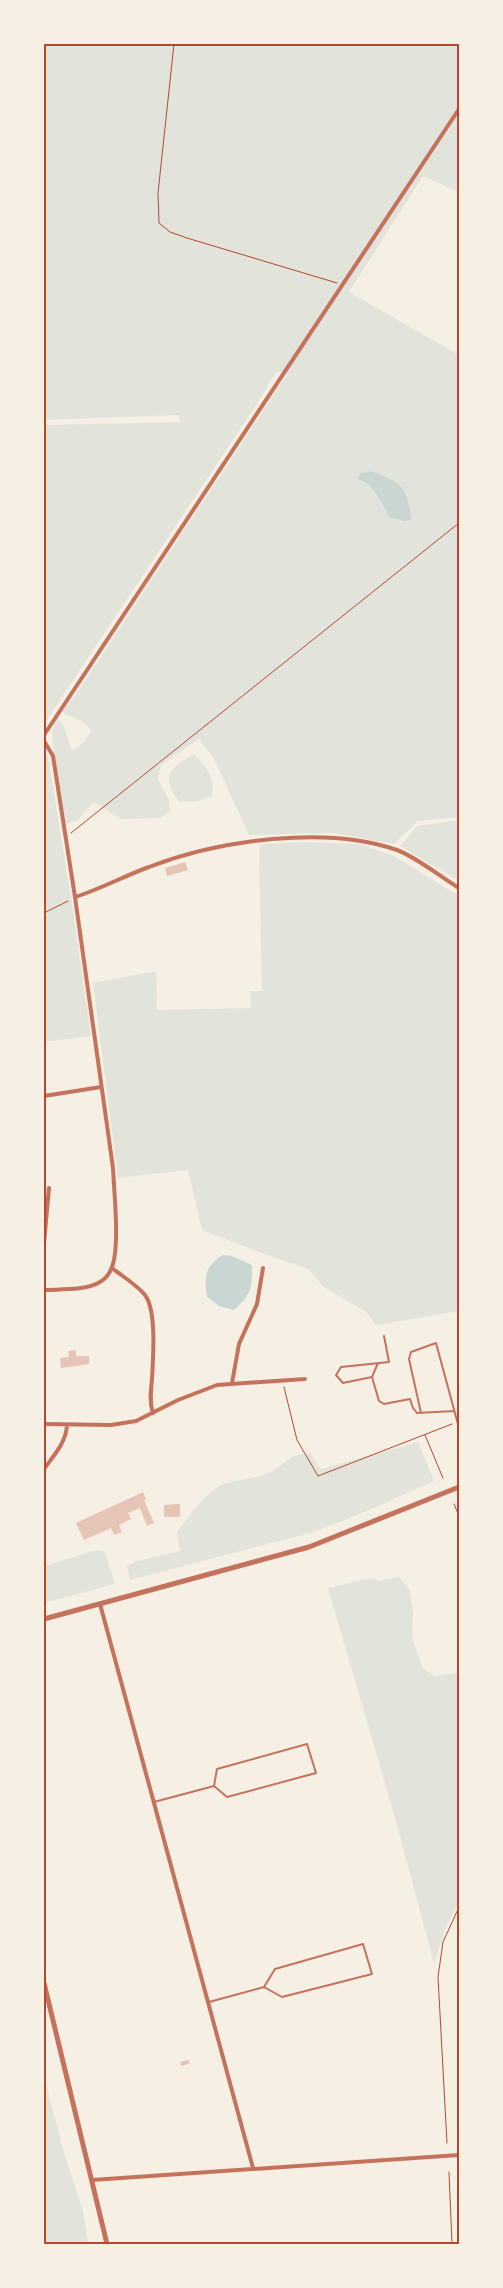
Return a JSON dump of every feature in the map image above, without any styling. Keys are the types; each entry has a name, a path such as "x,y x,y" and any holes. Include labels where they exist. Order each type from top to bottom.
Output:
{"street":[{"path":"44,734 459,109"},
{"path":"44,741 53,756 75,897 115,1202 115,1256 108,1276 94,1285 44,1290"},
{"path":"75,897 150,866 183,856 252,841 303,837 358,841 398,851 459,888"},
{"path":"44,1096 101,1087"},
{"path":"44,1243 48,1188"},
{"path":"112,1268 144,1294 150,1307 153,1365 150,1406 154,1413"},
{"path":"232,1383 239,1344 257,1304 263,1268"},
{"path":"44,1424 111,1425 136,1421 201,1391 232,1383 305,1379"},
{"path":"44,1469 63,1443 67,1425"},
{"path":"44,1619 309,1547 459,1487"},
{"path":"100,1604 252,2168"},
{"path":"44,1983 107,2244"},
{"path":"92,2180 459,2155"}],"lane":[{"path":"372,1377 343,1383 336,1375 341,1367 389,1362 384,1336"},
{"path":"421,1413 409,1359 411,1352 436,1343 459,1428"},
{"path":"378,1363 372,1377 381,1403 390,1404 410,1399 415,1411 421,1413 454,1411"},
{"path":"307,1744 316,1773 228,1797 214,1786 217,1769 307,1744"},
{"path":"154,1802 214,1786"},
{"path":"208,2002 264,1987 275,1969 363,1944 372,1974 282,1997 264,1987"}],"path":[{"path":"174,44 158,193 158,223 170,232 187,238 343,285"},
{"path":"65,837 459,523"},
{"path":"44,913 75,897"},
{"path":"282,1381 297,1440 318,1476 426,1435 457,1421"},
{"path":"426,1435 443,1478"},
{"path":"454,1504 459,1516"},
{"path":"447,2143 438,1977 443,1942 459,1907"},
{"path":"449,2172 452,2244"}],"shaded area":[{"path":"44,44 459,44 459,192 423,176 349,292 459,355 459,817 418,821 394,844 332,833 249,835 214,759 199,739 161,765 158,780 169,800 170,812 159,818 121,819 94,802 78,820 66,824 54,755 52,729 58,719 63,724 72,751 84,742 91,731 88,727 61,712 73,699 288,373 276,372 44,724 44,425 180,422 179,415 44,420"},
{"path":"371,471 390,479 402,487 408,499 411,520 405,521 389,517 373,489 357,479 361,473"},
{"path":"44,753 48,756 91,1036 44,1042"},
{"path":"194,754 203,763 211,779 213,785 211,797 194,802 179,801 170,785 170,773 173,768"},
{"path":"459,820 459,881 400,846 417,826"},
{"path":"304,842 359,844 394,856 459,896 459,1311 376,1325 366,1312 324,1287 308,1269 202,1230 188,1170 118,1178 93,983 156,971 157,1010 251,1008 250,991 262,991 259,847 264,844"},
{"path":"223,1255 232,1256 252,1265 252,1279 248,1295 234,1310 219,1306 207,1297 207,1272 212,1263"},
{"path":"418,1442 434,1481 355,1516 310,1533 130,1580 127,1566 137,1561 180,1551 177,1532 204,1499 222,1485 268,1473 297,1455 311,1454 321,1469"},
{"path":"97,1550 105,1552 115,1584 44,1603 44,1566"},
{"path":"399,1577 410,1590 413,1614 412,1639 423,1668 434,1676 459,1673 459,1902 446,1927 434,1964 398,1828 328,1588 370,1578 380,1581"},
{"path":"44,2076 63,2149 83,2211 88,2244 44,2244"}],"building":[{"path":"185,862 188,870 167,876 165,868"},
{"path":"76,1350 76,1356 89,1356 89,1364 61,1368 60,1358 69,1357 68,1351"},
{"path":"143,1492 146,1499 144,1500 154,1523 147,1526 140,1508 128,1513 131,1519 119,1525 122,1532 114,1535 111,1528 84,1540 76,1523"},
{"path":"180,1504 180,1517 164,1517 164,1505"},
{"path":"189,2060 189,2064 181,2066 180,2062"}]}
